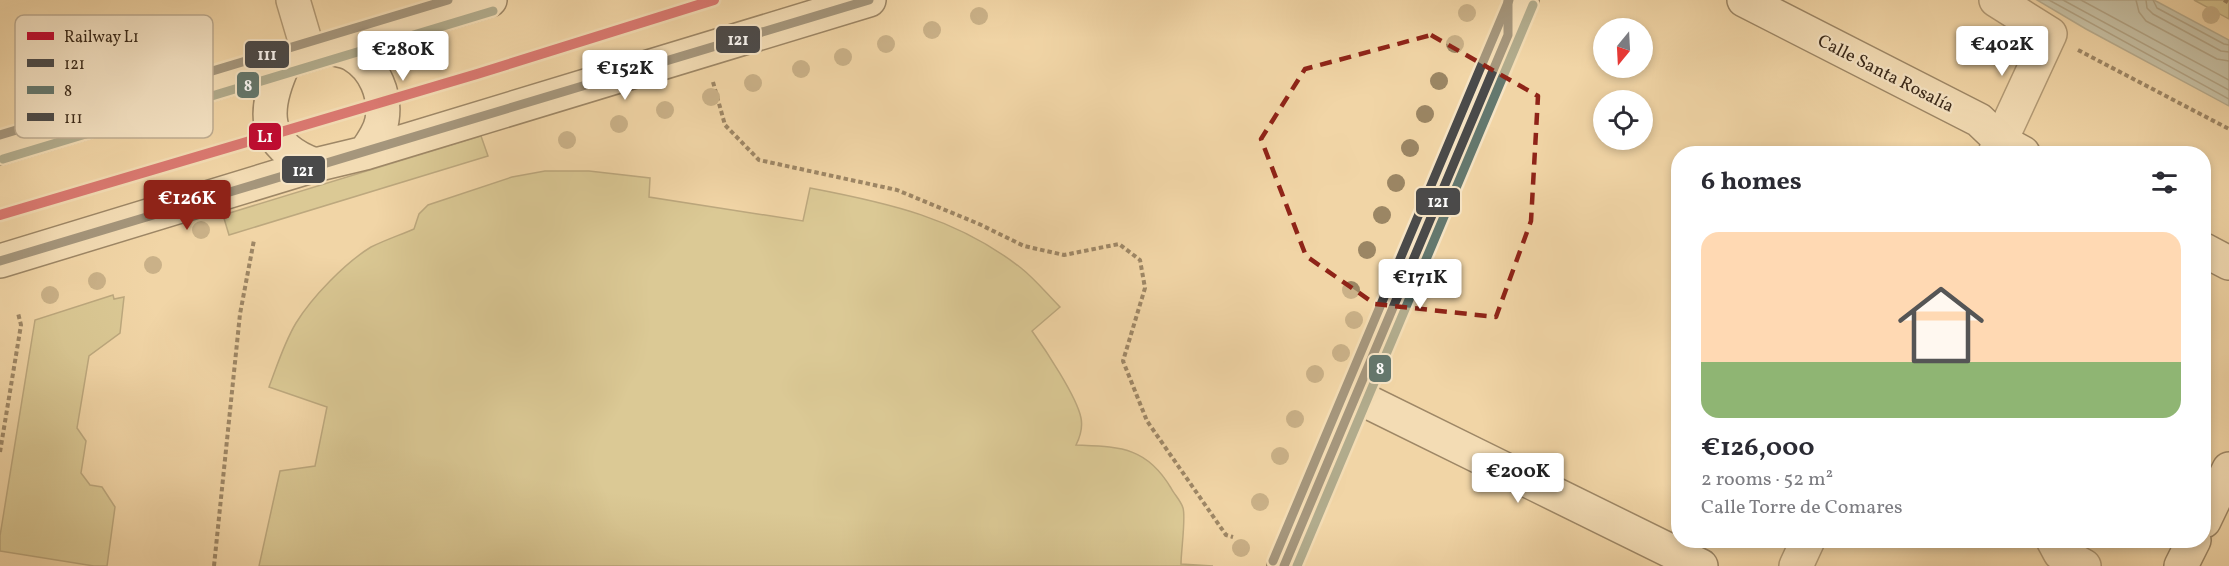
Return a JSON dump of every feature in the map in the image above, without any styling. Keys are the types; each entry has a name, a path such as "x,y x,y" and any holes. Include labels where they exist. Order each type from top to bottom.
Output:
{"main road":[{"path":"292,0 308,55"},
{"path":"0,261 869,0"},
{"path":"1508,0 1508,35"},
{"path":"1284,566 1521,0"},
{"name":"Calle Santa Rosalía","path":"1744,0 1979,120 2003,146"},
{"path":"1996,0 2050,34 2007,146"},
{"path":"213,84 485,1"},
{"path":"315,165 298,159 284,148 274,133 269,113 273,87 308,55 352,54 367,66 376,81 383,101 382,122 365,153"},
{"path":"0,148 33,138"},
{"path":"2211,254 2229,263"},
{"path":"1356,396 1701,566"},
{"path":"2211,506 2229,469"},
{"path":"1796,566 1804,548"},
{"path":"2057,548 2060,553 2084,566"},
{"path":"2181,566 2190,548"}],"path":[{"path":"2224,0 2229,3"},
{"path":"2050,34 2229,129"},
{"path":"705,50 725,125 759,160 897,190 980,224 1024,246 1064,255 1119,244 1140,260 1145,288 1123,361 1147,422 1226,534 1233,537"},
{"path":"214,566 240,314 254,240"},
{"path":"0,452 21,324 18,313"}],"highlighted area":[{"path":"1431,35 1538,96 1531,221 1496,317 1375,304 1306,256 1261,139 1305,69"}],"shaded area":[{"path":"2194,0 2229,0 2229,19"},
{"path":"481,136 488,156 229,235 223,215"},
{"path":"545,171 589,171 650,178 649,197 803,221 810,188 867,200 921,215 947,225 997,251 1026,272 1060,307 1032,331 1060,373 1078,409 1082,425 1076,445 1118,448 1141,456 1152,464 1162,474 1183,508 1181,564 1213,566 259,566 280,471 315,466 327,407 269,387 288,338 303,313 330,281 361,254 376,244 414,229 419,214 428,205 512,177"},
{"path":"113,295 114,299 124,297 120,333 89,356 77,428 86,441 81,473 90,485 102,487 115,507 107,566 94,566 0,551 0,536 35,320"}],"water":[{"path":"2037,0 2154,0 2229,40 2229,106 2086,29"}],"rail line":[{"name":"L1","path":"0,215 477,74 714,0"}],"transit line":[{"name":"111","path":"213,71 448,0"},
{"name":"121","path":"0,261 869,0"},
{"name":"121","path":"1284,566 1508,35 1508,0"},
{"name":"111","path":"1273,561 1509,0"},
{"name":"8","path":"1297,566 1533,5"},
{"name":"8","path":"213,96 493,11"},
{"name":"111","path":"0,135 15,130"},
{"name":"8","path":"3,159 73,138"}]}
